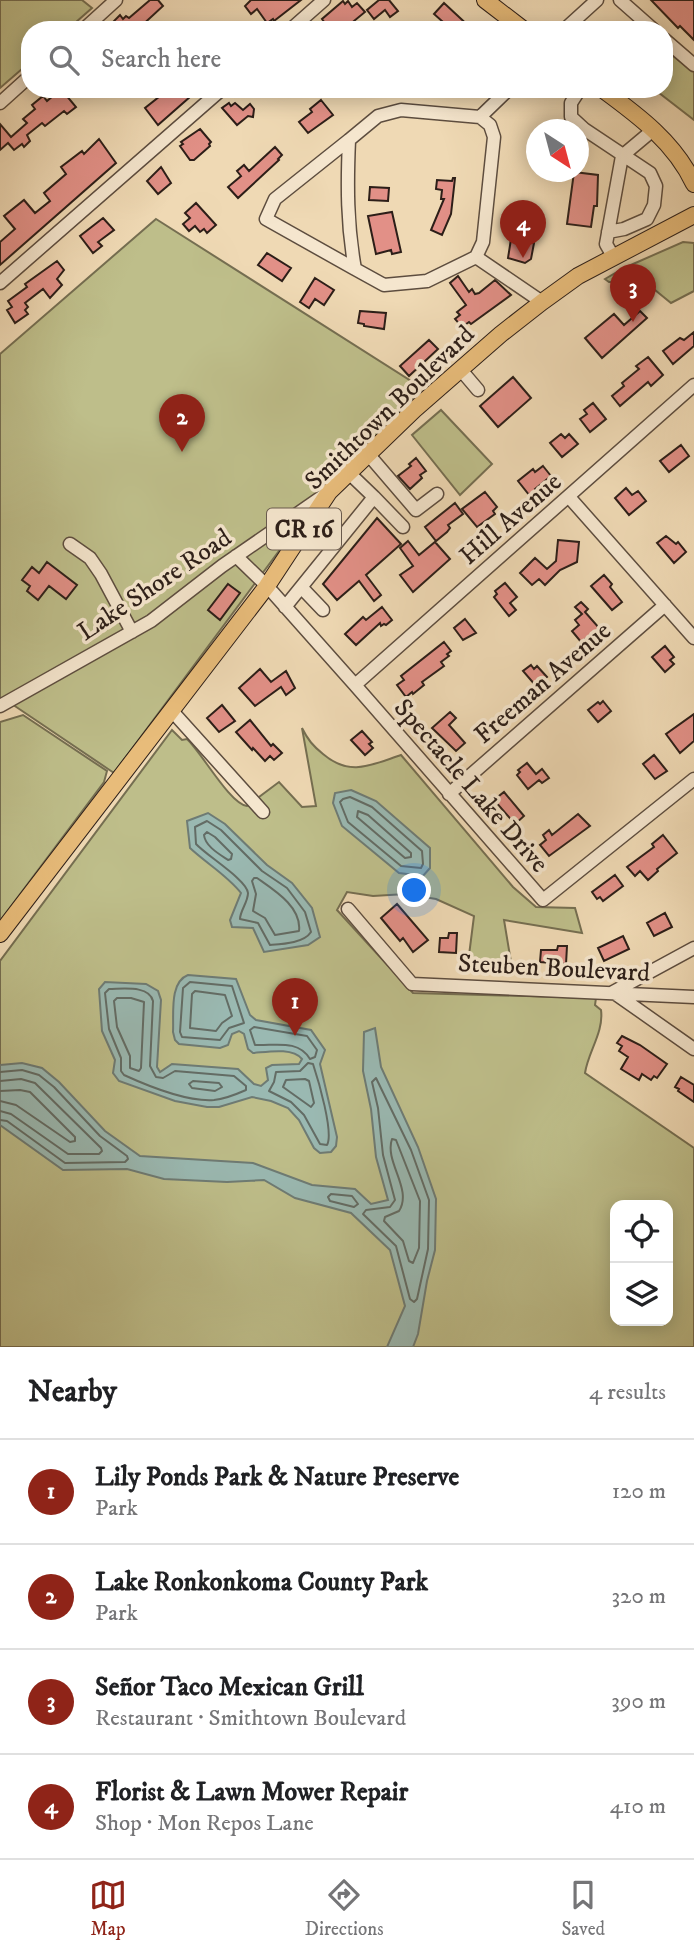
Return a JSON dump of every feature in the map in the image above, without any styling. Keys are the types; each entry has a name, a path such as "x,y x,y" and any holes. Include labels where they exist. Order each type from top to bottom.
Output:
{"main road":[{"path":"485,0 512,21"},
{"path":"613,98 666,141 685,164 694,184"},
{"name":"Smithtown Boulevard","path":"0,934 267,586 329,492 461,370 542,302 578,276 694,215"}],"street":[{"path":"300,21 324,0"},
{"path":"574,21 597,0"},
{"path":"620,0 644,21"},
{"path":"92,21 111,2"},
{"path":"673,47 694,65"},
{"path":"0,103 21,84"},
{"path":"0,283 212,98"},
{"path":"480,117 500,98"},
{"path":"574,98 571,103 572,117 584,129 650,173 655,180 654,205 644,222 608,232"},
{"path":"401,110 480,117 490,125 494,136 484,242 476,257 427,281 384,285 267,219 275,199 378,116 401,110"},
{"path":"614,258 606,244 622,156 653,130"},
{"path":"349,140 348,231 355,270"},
{"path":"476,257 542,302"},
{"path":"461,370 478,390"},
{"name":"Hill Avenue","path":"355,685 694,385"},
{"path":"368,454 416,510 437,494"},
{"path":"349,473 403,527"},
{"name":"Lake Shore Road","path":"0,706 151,621 236,556 329,492"},
{"path":"285,607 374,497"},
{"path":"569,497 694,638"},
{"path":"70,544 90,558 96,566 132,632"},
{"name":"Spectacle Lake Drive","path":"236,556 267,586 543,900 694,779"},
{"path":"302,588 323,610"},
{"name":"Freeman Avenue","path":"449,794 665,605"},
{"path":"172,711 263,813"},
{"name":"Steuben Boulevard","path":"348,909 412,984 694,997"},
{"path":"694,948 613,992 694,1049"}],"green space":[{"path":"0,0 82,0 92,8 77,21 21,21 21,70 0,88"},
{"path":"673,56 694,72 694,120 666,98 673,98"},
{"path":"156,219 422,388 305,516 114,773 3,698 0,699 0,354"},
{"path":"683,242 694,243 694,291 671,303 644,281 609,282 605,279 624,268"},
{"path":"441,410 492,464 460,495 412,435"},
{"path":"23,715 107,771 104,782 0,921 0,722"},
{"path":"302,728 316,748 342,765 361,767 401,755 513,887 536,907 575,908 582,933 504,920 513,974 467,971 474,916 436,899 406,894 373,896 347,892 337,910 413,993 596,998 595,1005 601,1010 600,1026 585,1073 694,1148 694,1347 0,1347 0,961 172,730 182,740 187,739 224,788 240,803 247,806 279,782 302,807 316,806"}],"water":[{"path":"351,790 376,801 430,848 430,868 423,876 399,873 342,826 333,803 335,793"},
{"path":"208,813 225,824 267,865 292,883 312,908 320,937 308,945 264,952 253,928 232,927 230,920 241,893 190,848 187,821"},
{"path":"188,975 236,979 250,1015 256,1020 311,1030 325,1050 320,1064 337,1137 336,1146 331,1152 320,1153 314,1148 299,1120 288,1108 271,1101 252,1097 219,1107 207,1107 175,1101 119,1081 113,1073 115,1060 102,1031 99,989 105,982 146,984 158,991 161,1000 157,1067 160,1072 172,1064 238,1069 254,1084 261,1086 268,1080 266,1068 272,1065 299,1064 302,1059 292,1053 253,1053 248,1049 244,1034 239,1031 232,1034 228,1045 220,1048 179,1044 173,1032 175,992 178,984"},
{"path":"375,1028 381,1067 418,1147 436,1199 435,1250 413,1347 387,1347 405,1306 390,1250 351,1213 295,1198 264,1180 227,1182 164,1179 127,1169 63,1170 0,1125 0,1065 22,1063 42,1068 59,1082 105,1131 140,1156 253,1163 312,1185 355,1189 371,1204 388,1200 376,1157 371,1109 363,1071 364,1032"}],"building":[{"path":"150,0 158,0 163,6 147,21 114,21 120,15 123,19 126,16 129,18"},
{"path":"251,0 301,0 274,21 266,21 257,9 251,14 245,6"},
{"path":"379,0 389,0 398,11 390,17 385,10 374,19 367,10"},
{"path":"651,0 694,0 694,40"},
{"path":"343,1 345,4 348,1 352,7 357,3 365,12 354,21 322,19"},
{"path":"444,3 463,21 442,21 434,14"},
{"path":"41,98 47,101 50,98 68,98 76,107 67,114 64,111 45,126 42,123 27,135 30,141 24,147 22,144 14,150 8,143 0,150 0,124 11,137 27,123 23,119 35,109 32,105"},
{"path":"158,98 189,98 158,125 145,108"},
{"path":"321,100 333,115 308,133 299,122 312,112 310,109"},
{"path":"229,103 231,106 235,103 243,110 250,104 254,109 253,117 248,116 237,125 222,108"},
{"path":"200,129 211,142 210,146 194,160 190,160 180,146 183,144 181,142"},
{"path":"99,139 116,163 0,265 0,242 15,229 4,216 24,200 35,213 50,201 44,193 66,174 61,167 82,151 84,154"},
{"path":"275,147 282,155 279,160 238,198 228,187 241,176 237,171 244,165 249,171"},
{"path":"161,167 171,183 158,194 147,181"},
{"path":"589,174 598,175 597,206 594,206 591,227 567,224 573,182 589,182"},
{"path":"453,178 451,214 442,235 431,230 444,199 441,199 442,190 436,189 437,180 452,181"},
{"path":"370,187 389,188 388,201 369,200"},
{"path":"196,203 216,225 207,233 204,229 200,232 195,226 189,231 183,224 190,218 185,213"},
{"path":"392,212 401,252 392,254 391,250 376,254 368,216"},
{"path":"103,218 114,230 98,242 102,246 93,253 80,236"},
{"path":"511,239 534,243 531,259 525,263 508,258"},
{"path":"267,253 291,268 282,281 258,265"},
{"path":"57,261 64,270 57,279 62,285 50,298 43,289 25,303 28,314 15,323 7,310 12,307 8,301 27,287 25,284"},
{"path":"458,276 469,292 472,289 475,294 479,293 495,280 511,295 471,324 469,322 462,327 455,319 460,315 457,312 466,305 450,283"},
{"path":"315,278 334,290 324,305 315,299 309,308 300,302"},
{"path":"360,311 386,313 384,329 358,323"},
{"path":"640,311 647,318 602,358 585,338 614,314 624,325"},
{"path":"694,332 694,346 673,364 663,351 680,338 684,340"},
{"path":"429,340 438,349 409,376 400,366"},
{"path":"648,357 663,375 651,386 648,382 620,406 612,396 624,386 622,383 639,369 636,366"},
{"path":"513,377 531,398 498,427 480,406"},
{"path":"593,403 606,419 590,432 580,419 587,414 584,410"},
{"path":"561,434 565,438 569,434 578,444 562,457 550,443"},
{"path":"681,445 689,456 669,472 660,461"},
{"path":"416,458 426,471 410,489 398,476 411,466 409,464"},
{"path":"543,466 551,476 530,496 518,481 533,469 535,472"},
{"path":"626,488 632,495 638,491 646,501 629,515 615,498"},
{"path":"485,492 497,507 493,511 495,514 477,527 462,509"},
{"path":"455,503 463,514 448,525 450,528 447,532 436,541 425,527"},
{"path":"377,518 401,544 366,575 381,595 374,601 359,581 337,600 323,584"},
{"path":"666,536 676,544 678,542 686,552 674,563 657,543"},
{"path":"558,540 579,542 577,562 560,570 545,585 539,579 532,585 520,573 535,558 547,569 556,561"},
{"path":"408,541 419,555 435,542 450,559 413,592 400,575 413,566 400,548"},
{"path":"47,562 77,585 66,599 49,586 38,600 27,591 30,586 22,580 32,567 39,573"},
{"path":"604,575 622,602 612,610 591,586"},
{"path":"505,583 517,597 510,603 516,610 509,616 494,597 497,594 495,591"},
{"path":"228,584 240,593 220,620 208,610"},
{"path":"581,602 588,609 585,612 600,629 581,642 572,631 579,625 575,620 582,614 575,607"},
{"path":"382,607 392,620 386,625 381,626 380,623 356,645 345,634 363,617 366,620"},
{"path":"465,619 476,633 463,640 454,628"},
{"path":"444,642 451,651 441,662 444,666 422,682 424,685 413,694 412,692 406,697 397,685 404,680 401,676"},
{"path":"665,646 674,657 670,660 674,664 665,672 652,657"},
{"path":"531,665 534,669 537,666 547,677 536,686 523,671"},
{"path":"260,669 271,682 286,671 295,688 286,695 281,687 255,706 239,688"},
{"path":"603,701 611,711 598,722 588,710"},
{"path":"222,705 235,721 219,732 207,718"},
{"path":"450,712 456,718 449,725 465,743 456,751 432,728"},
{"path":"694,714 694,741 680,753 666,734"},
{"path":"250,720 271,746 273,744 282,753 274,760 270,756 265,761 236,732"},
{"path":"362,731 372,742 369,744 373,748 365,755 351,740"},
{"path":"654,755 667,771 655,779 643,764"},
{"path":"527,763 536,774 542,769 549,778 542,783 539,780 528,789 517,775 520,772 518,770"},
{"path":"504,792 524,816 515,824 494,800"},
{"path":"578,814 590,826 549,856 540,845 546,840 543,835 549,830 552,835"},
{"path":"663,835 677,853 648,880 640,871 635,876 627,867 654,847 652,844"},
{"path":"615,875 623,886 603,901 600,897 597,899 592,892"},
{"path":"397,904 428,940 413,952 403,938 400,941 381,918"},
{"path":"665,913 672,927 654,936 647,923"},
{"path":"449,933 457,933 456,953 439,952 440,938 448,938"},
{"path":"623,936 629,949 604,961 598,948"},
{"path":"558,946 567,946 566,964 540,962 541,950 557,950"},
{"path":"622,1036 667,1064 657,1078 654,1076 651,1080 642,1074 639,1080 621,1069 628,1057 619,1051 622,1046 617,1043"},
{"path":"681,1077 694,1085 694,1102 675,1087"}],"place":[{"name":"Florist & Lawn Mower Repair","path":"523,258"},
{"name":"Señor Taco Mexican Grill","path":"633,322"},
{"name":"Lake Ronkonkoma County Park","path":"182,452"},
{"name":"Lily Ponds Park & Nature Preserve","path":"295,1036"}]}
